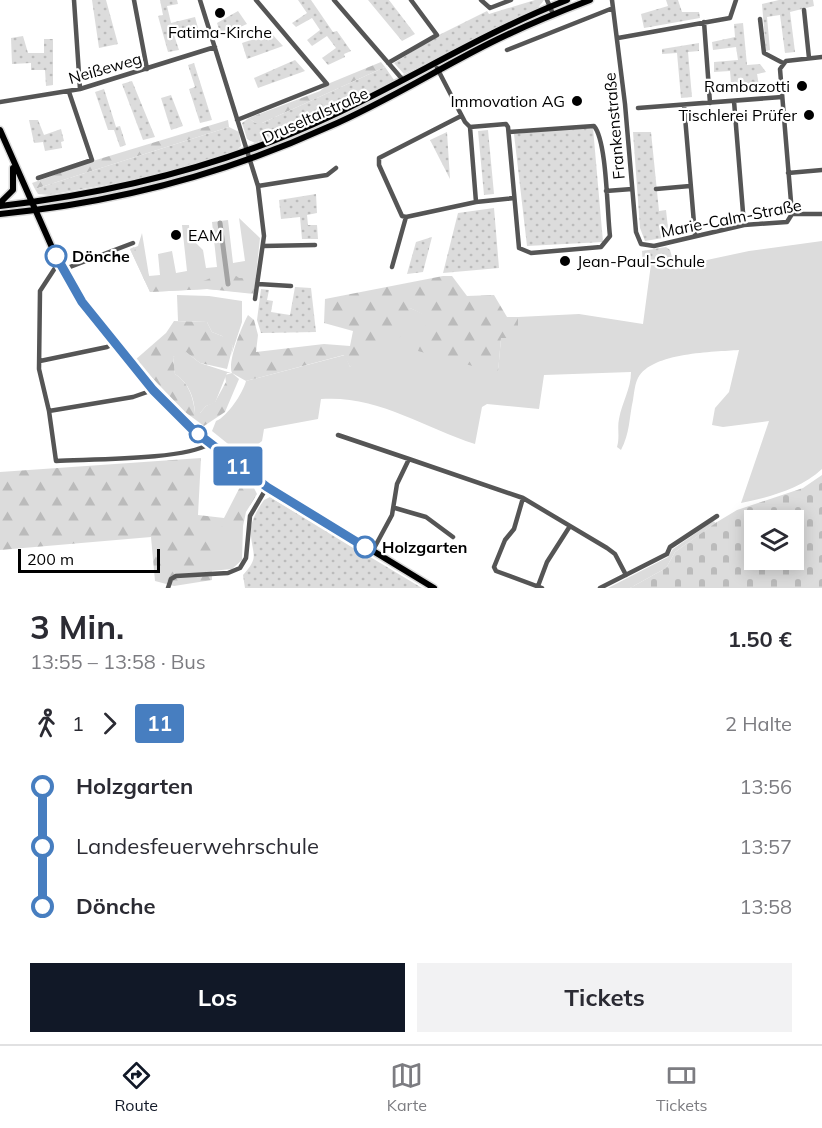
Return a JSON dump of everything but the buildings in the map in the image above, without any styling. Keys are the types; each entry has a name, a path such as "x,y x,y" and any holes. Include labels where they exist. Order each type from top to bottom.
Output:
{"main road":[{"name":"Druseltalstraße","path":"0,205 32,203 147,181 246,151 329,117 549,3 567,0"},
{"name":"Druseltalstraße","path":"0,214 35,211 137,192 248,159 328,128 438,70 554,14 590,0"},
{"path":"0,130 13,164 61,268 82,302 153,390 210,444 267,487 434,588"},
{"path":"0,205 13,190 13,164"}],"street":[{"path":"74,0 80,89"},
{"path":"134,0 147,69"},
{"path":"200,0 258,186 263,246 255,299"},
{"name":"Druseltalstraße","path":"237,120 327,84 256,0"},
{"path":"334,0 403,80"},
{"path":"388,63 437,35 411,0"},
{"path":"481,0 490,8 511,0"},
{"name":"Frankenstraße","path":"613,0 637,239 645,247"},
{"path":"618,38 730,18 736,0"},
{"path":"549,3 554,14"},
{"path":"507,50 613,8"},
{"path":"804,10 809,58"},
{"path":"760,19 764,53 783,63 822,57"},
{"path":"704,22 710,103"},
{"name":"Neißeweg","path":"0,102 69,92 215,47"},
{"path":"435,63 460,116 470,127 476,202"},
{"path":"783,63 780,69 792,214"},
{"path":"38,178 92,160 69,92"},
{"path":"638,108 782,97"},
{"path":"734,101 744,225"},
{"path":"684,105 695,235"},
{"path":"460,116 379,158 379,165 402,216 476,202 514,198"},
{"path":"470,127 506,124 509,132 519,248 531,253 601,247 610,236 600,132 594,126 509,132"},
{"path":"258,186 327,175 336,168"},
{"path":"788,173 822,170"},
{"path":"656,189 690,186"},
{"path":"606,191 632,189"},
{"name":"Marie-Calm-Straße","path":"645,247 744,225 787,222 792,214 822,214"},
{"path":"392,267 406,217"},
{"path":"133,243 61,268 55,268 40,291 39,369 49,411 56,461 175,454 201,449 210,444"},
{"path":"263,246 315,245"},
{"path":"258,284 291,286"},
{"path":"40,361 107,347 115,343"},
{"path":"49,411 133,398 153,390"},
{"path":"338,435 346,434 409,459 523,498 615,554 626,575"},
{"path":"372,552 394,508 397,484 409,459"},
{"path":"168,588 171,579 176,576 228,573 240,568 246,558 250,516 267,487"},
{"path":"523,498 514,530 505,540 494,567 496,571 540,587 547,562 570,526"},
{"path":"394,508 426,517 453,537"},
{"path":"600,588 667,554 670,548 717,516"}],"green space":[{"path":"92,0 106,0 118,44 99,48"},
{"path":"160,0 177,0 178,4 167,6 171,23 195,17 198,28 174,35 179,50 168,52 158,16 163,15"},
{"path":"298,0 311,0 333,32 337,31 351,51 344,54 345,57 328,65 322,58 336,48 327,36 312,46 307,40 320,30 312,18 296,27 292,23 307,13"},
{"path":"368,0 389,0 415,34 402,41"},
{"path":"535,0 544,0 537,9 404,74 394,63 439,35 487,11 489,14"},
{"path":"666,0 678,0 682,12 699,12 700,18 644,28 641,14 668,6"},
{"path":"779,0 813,0 814,6 790,12 795,52 785,53 780,15 767,17 770,50 766,51 762,4"},
{"path":"238,11 247,24 221,35 217,23"},
{"path":"743,23 747,65 760,64 766,72 757,74 760,91 732,94 730,71 714,72 714,62 738,60 736,47 713,50 712,42 735,37 734,24"},
{"path":"271,33 283,46 247,59 242,43"},
{"path":"23,36 28,53 44,53 44,39 53,39 53,85 46,86 45,70 31,70 31,63 12,64 11,38"},
{"path":"699,43 699,51 688,52 692,97 681,98 677,53 662,54 662,49"},
{"path":"295,60 305,71 258,88 254,78"},
{"path":"381,62 385,67 262,123 255,123 249,118 320,91 330,83"},
{"path":"194,63 212,120 200,123 189,89 195,87 188,65"},
{"path":"385,67 394,80 352,102 255,143 247,139 242,123 249,118 255,123 262,123"},
{"path":"132,81 155,137 143,140 122,84"},
{"path":"104,89 116,127 120,126 126,145 120,147 114,130 108,130 95,92"},
{"path":"171,95 183,126 171,130 161,98"},
{"path":"29,120 38,120 44,135 61,129 64,141 61,142 62,148 45,151 43,142 34,143"},
{"path":"228,120 229,127 35,189 32,183 96,160"},
{"path":"229,127 239,132 241,146 236,151 144,178 49,195 38,194 35,189"},
{"path":"593,128 603,242 527,246 514,134"},
{"path":"488,130 494,194 484,195 478,131"},
{"path":"447,132 450,179 430,140"},
{"path":"633,132 651,132 659,211 666,210 669,237 645,241 640,228"},
{"path":"316,194 317,213 307,215 308,225 317,225 318,239 302,239 300,217 281,219 279,200"},
{"path":"494,208 499,268 443,273 458,213"},
{"path":"239,218 260,238 254,294 207,289 150,292 130,249 138,246 142,233 149,276 160,275 158,254 172,251 176,273 187,271 182,225 189,225 190,237 203,250 206,268 217,267 212,222 228,220 233,263 245,261"},
{"path":"432,237 423,272 407,274 416,242"},
{"path":"822,241 822,469 804,482 774,495 741,503 769,421 723,427 712,425 715,408 729,392 739,350 684,355 656,363 645,369 636,383 628,431 621,450 617,447 618,422 630,384 631,372 544,375 539,409 487,404 482,407 475,444 381,407 342,399 321,399 318,419 264,429 262,441 243,456 212,431 216,421 225,415 234,404 246,381 345,355 350,367 410,308 428,316 498,372 501,338 518,338 518,317 579,314 643,324 651,264 673,261 674,267 749,251"},
{"path":"134,247 153,283 193,284 228,270 239,278 256,278 253,293 207,289 150,292 130,249"},
{"path":"666,247 670,250 673,261 643,265 642,251"},
{"path":"452,276 467,296 494,295 507,317 518,317 518,338 501,338 498,373 418,351 428,317 410,308 400,337 350,367 344,355 246,381 232,373 233,353 248,315 254,320 258,335 256,352 324,344 350,346 353,331 324,323 325,299"},
{"path":"295,287 311,288 316,332 261,333 257,320 261,289 269,290 267,300 273,301 271,312 290,315"},
{"path":"177,295 209,296 242,301 242,322 231,356 233,346 222,336 212,332 207,322 178,321"},
{"path":"174,321 207,322 212,332 227,338 233,346 227,369 200,363 186,352 173,357 175,374 190,391 195,413 200,413 206,406 215,402 226,382 225,375 232,373 239,379 225,412 204,426 185,412 135,360 166,333"},
{"path":"186,352 200,363 231,373 227,373 215,403 206,406 200,413 195,413 190,391 175,374 173,357"},
{"path":"201,458 198,515 224,518 242,483 254,488 257,494 246,512 243,526 211,527 212,580 174,586 155,581 151,537 0,550 0,472"},
{"path":"822,475 822,588 630,588 666,568 675,552 737,510 803,488"},
{"path":"270,497 422,588 245,588 243,575 254,556 252,522 264,500"},
{"path":"713,521 716,523 675,552 666,568 630,588 608,588 668,557 673,549"},
{"path":"211,526 243,526 242,560 232,569 211,571"}],"waterway":[{"path":"220,223 228,284"}],"bus line":[{"name":"11","path":"56,256 82,302 153,390 193,430 258,481 365,547"}],"place":[{"name":"Fatima-Kirche","path":"220,13"},
{"name":"Rambazotti","path":"802,86"},
{"name":"Immovation AG","path":"577,101"},
{"name":"Tischlerei Prüfer","path":"809,115"},
{"name":"EAM","path":"176,235"},
{"name":"Dönche","path":"56,256"},
{"name":"Jean-Paul-Schule","path":"565,261"},
{"name":"Holzgarten","path":"365,547"}]}
